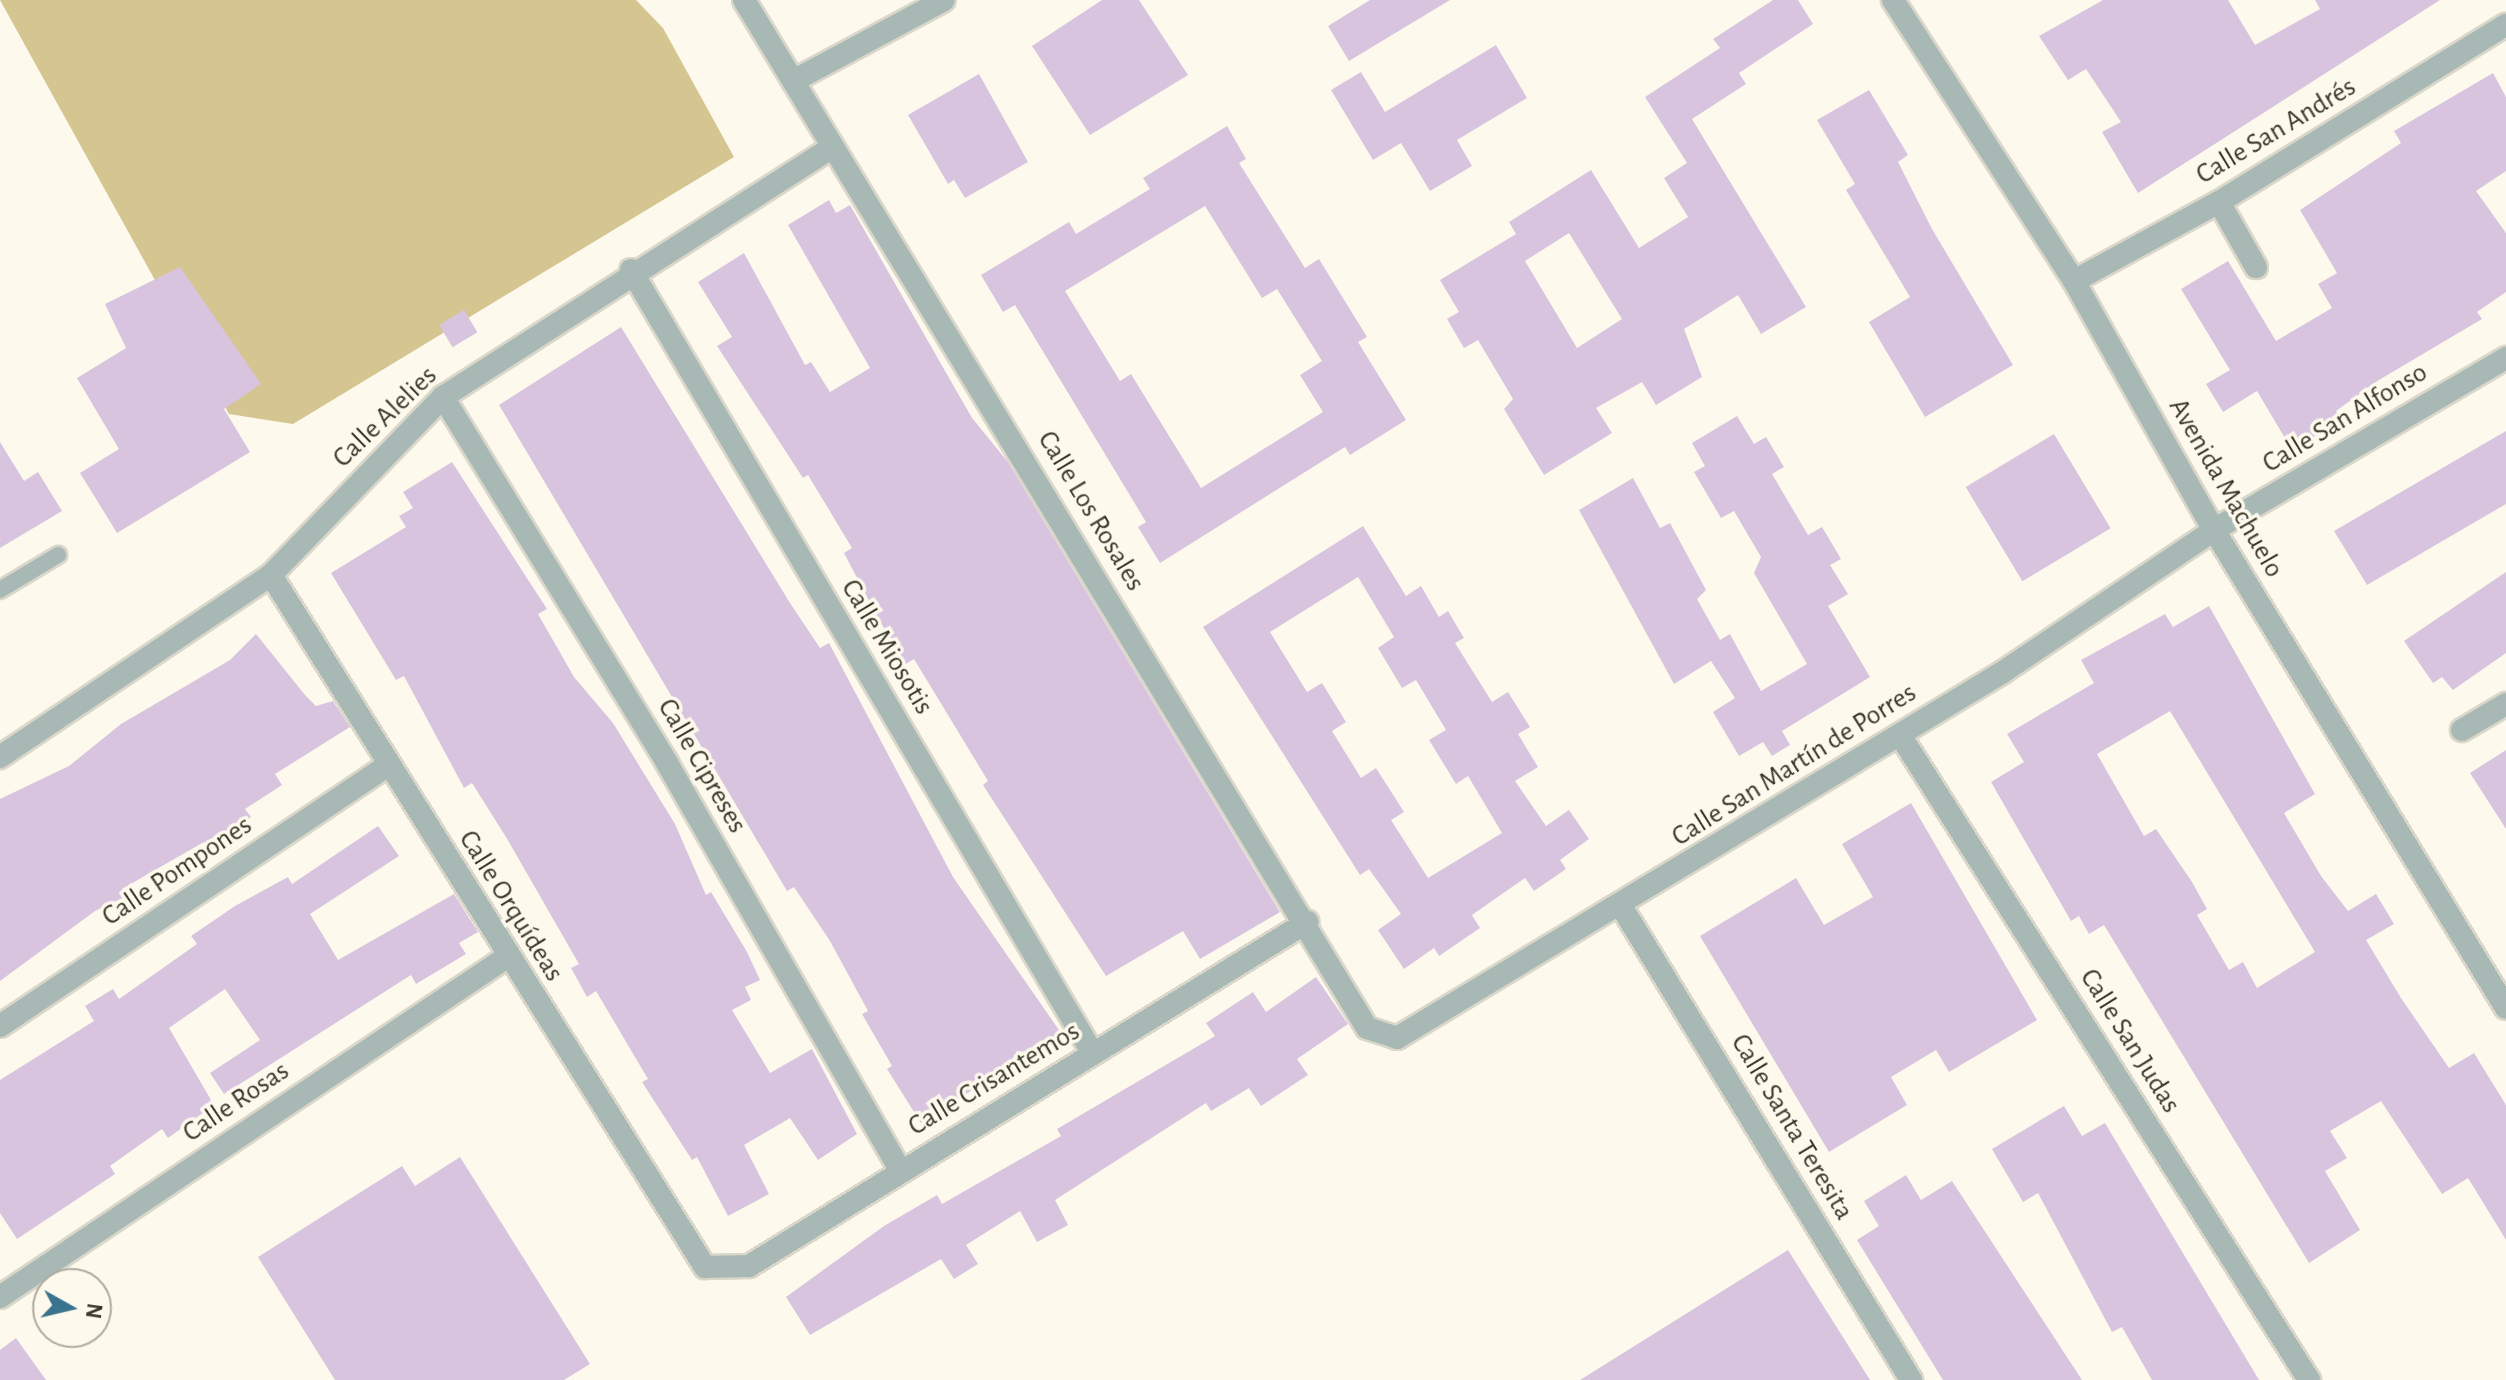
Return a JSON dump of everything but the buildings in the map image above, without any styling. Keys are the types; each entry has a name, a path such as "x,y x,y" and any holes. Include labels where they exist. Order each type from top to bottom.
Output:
{"street":[{"name":"Calle Los Rosales","path":"744,0 1307,922 1367,1028 1397,1038"},
{"path":"793,81 944,0"},
{"name":"Avenida Machuelo","path":"1893,0 2074,281 2214,530 2506,1008"},
{"name":"Calle San Andrés","path":"2074,281 2219,202 2506,25"},
{"name":"Calle Alelies","path":"1,753 271,575 443,397 631,270 833,147"},
{"path":"2219,202 2256,267"},
{"name":"Calle Miosotis","path":"631,270 1093,1054"},
{"name":"Calle San Alfonso","path":"2214,530 2506,358"},
{"name":"Calle Cipreses","path":"443,397 667,763 901,1171"},
{"name":"Calle San Martín de Porres","path":"1397,1038 1621,906 1900,735 2214,530"},
{"name":"Calle Orquídeas","path":"271,575 507,957 705,1267"},
{"path":"2462,730 2506,704"},
{"name":"Calle San Judas","path":"1900,735 2309,1380"},
{"name":"Calle Pompones","path":"0,1026 388,765"},
{"name":"Calle Santa Teresita","path":"1621,906 1911,1380"},
{"name":"Calle Crisantemos","path":"705,1267 749,1266 1307,922"},
{"name":"Calle Rosas","path":"0,1297 507,957"}],"lane":[{"path":"0,590 58,555"}],"shaded area":[{"path":"0,0 636,0 663,28 734,157 293,424 229,414"}]}
